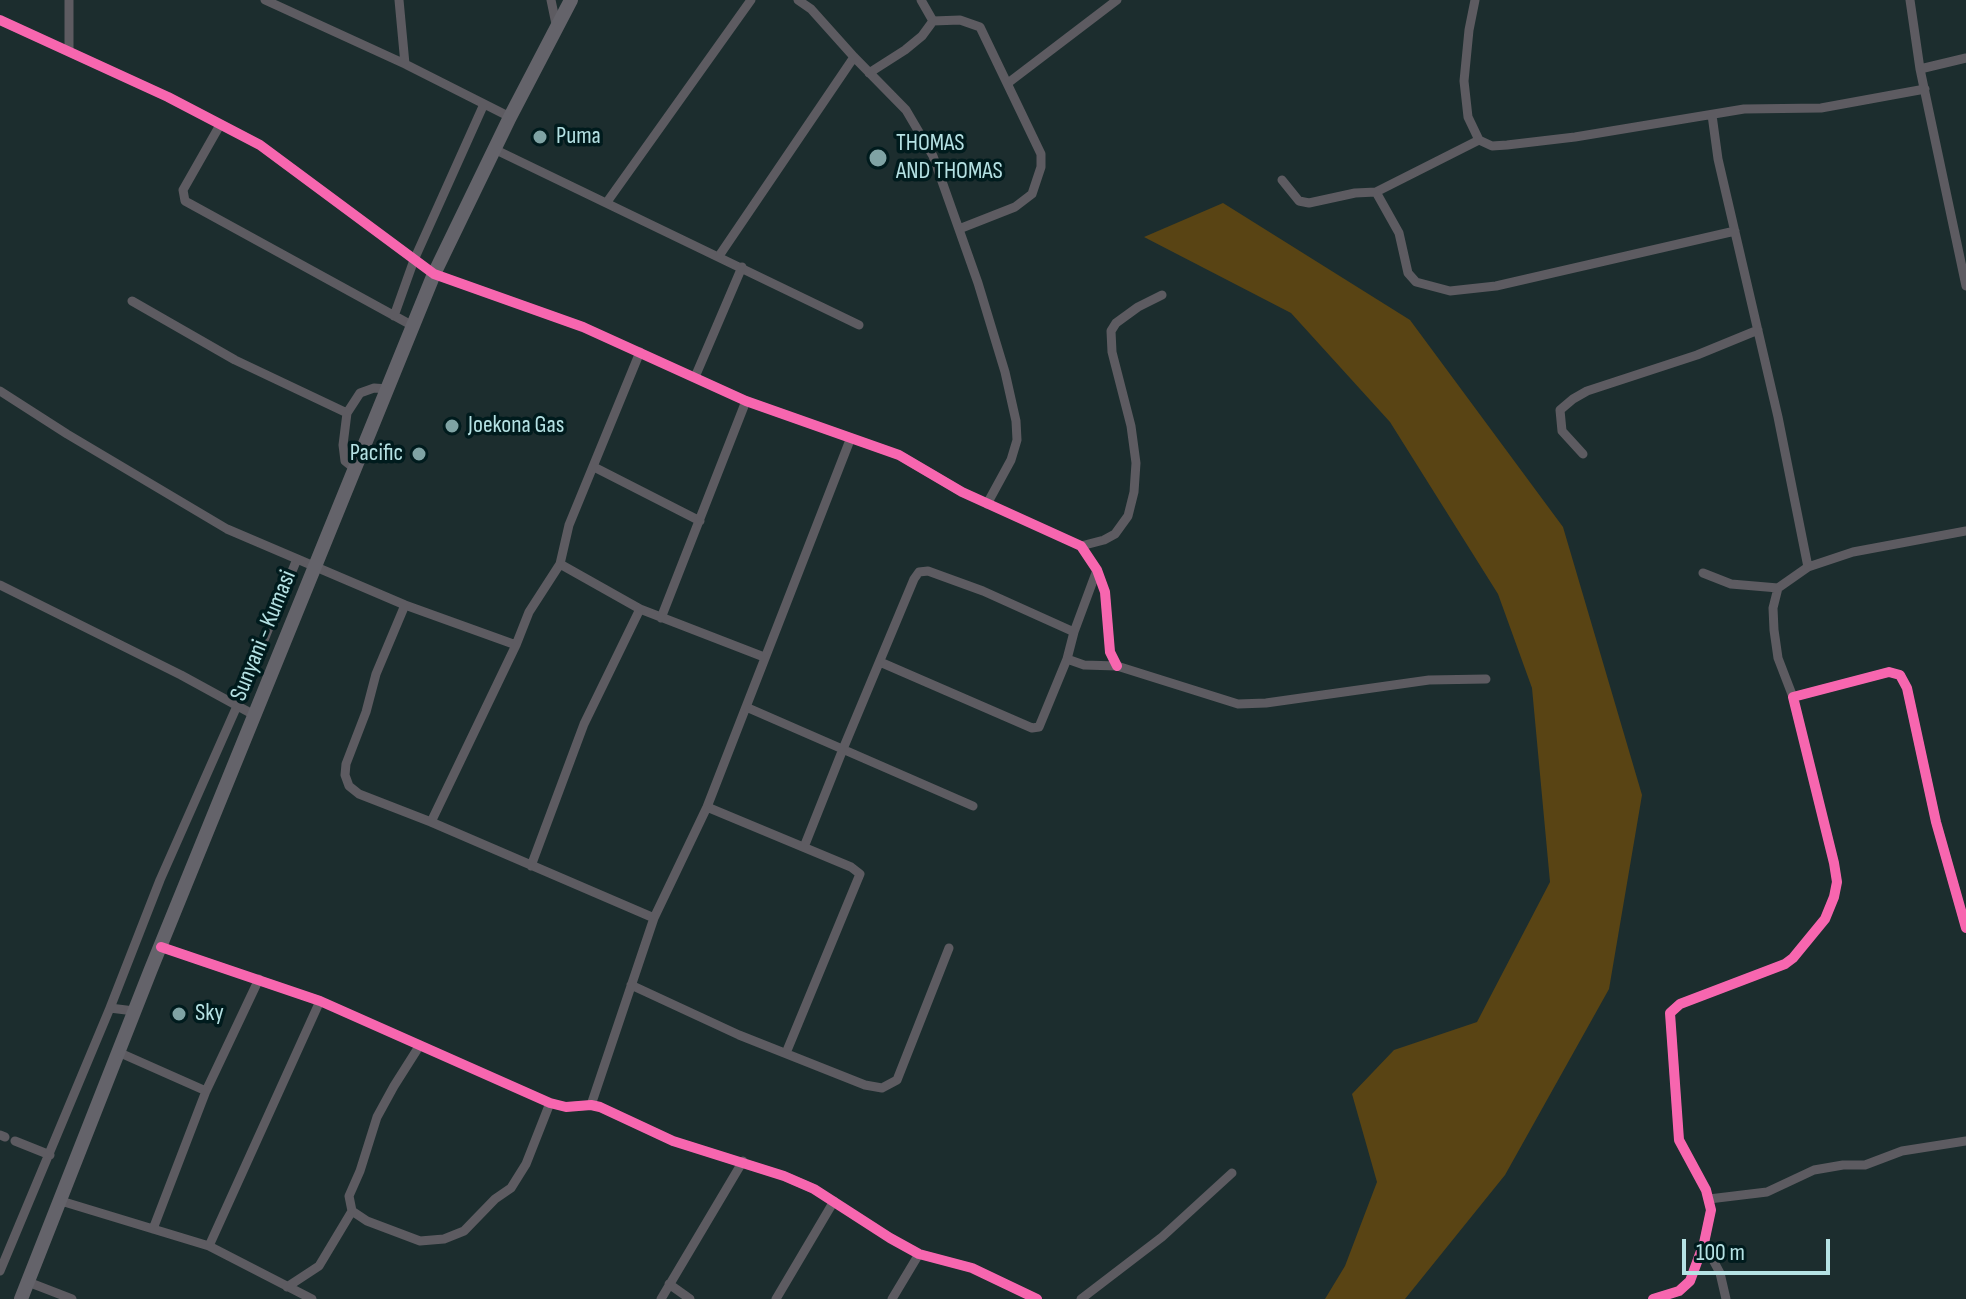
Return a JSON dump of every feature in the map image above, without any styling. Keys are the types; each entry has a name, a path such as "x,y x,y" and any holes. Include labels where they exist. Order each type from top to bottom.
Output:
{"main road":[{"name":"Sunyani - Kumasi","path":"21,1299 134,1011 434,274 556,24 571,0"}],"street":[{"path":"69,0 69,51"},
{"path":"265,0 405,64 510,117"},
{"path":"399,0 405,64"},
{"path":"551,0 556,24"},
{"path":"607,202 751,0"},
{"path":"798,0 811,9 906,110 933,156 995,337 1016,421 1017,440 1011,460 987,504"},
{"path":"921,0 933,21"},
{"path":"1008,83 1117,0"},
{"path":"1475,0 1464,81 1468,117 1479,140 1492,146 1744,109 1821,108 1925,89"},
{"path":"1910,0 1920,69 1966,286"},
{"path":"0,20 168,97 260,145 434,274 555,316 746,401 899,455 987,504 1081,546 1097,570 1105,592 1110,652 1117,666"},
{"path":"869,73 922,36 933,21"},
{"path":"933,21 970,21 980,27 1041,154 1041,167 1032,194 1015,207 959,229"},
{"path":"719,256 854,57"},
{"path":"1920,69 1966,58"},
{"path":"394,316 414,260 484,104"},
{"path":"1712,115 1718,159 1808,567"},
{"path":"220,125 183,190 185,201 413,326"},
{"path":"1282,180 1299,201 1309,203 1355,193 1376,192 1479,140"},
{"path":"494,149 859,325"},
{"path":"1376,192 1399,233 1408,273 1416,282 1450,291 1496,286 1735,231"},
{"path":"695,377 742,267"},
{"path":"1081,546 1115,534 1128,516 1134,492 1136,463 1131,426 1112,352 1111,331 1116,323 1138,307 1162,295"},
{"path":"132,301 235,360 347,413"},
{"path":"1583,454 1562,431 1560,410 1573,399 1587,391 1697,355 1758,330"},
{"path":"431,822 537,598 560,564 569,525 640,352"},
{"path":"355,469 345,461 343,445 347,413 360,393 374,388 388,389"},
{"path":"0,391 227,529 405,605 516,645"},
{"path":"661,618 746,401"},
{"path":"591,1105 654,918 707,807 850,440"},
{"path":"594,467 700,521"},
{"path":"1703,573 1731,584 1778,588 1808,567 1853,552 1966,531"},
{"path":"0,1271 160,880 237,706 297,559"},
{"path":"560,564 640,609 764,657"},
{"path":"880,662 1032,728 1039,727 1067,659 1097,570"},
{"path":"804,847 919,572 928,571 983,591 1074,632"},
{"path":"0,585 256,716"},
{"path":"1653,1299 1685,1287 1690,1281 1704,1243 1711,1210 1709,1199 1679,1140 1670,1013 1680,1004 1785,964 1793,958 1825,919 1837,882 1793,697 1778,658 1773,608 1778,588"},
{"path":"405,605 376,674 366,712 346,764 345,775 349,786 359,794 654,918"},
{"path":"531,866 584,724 640,609"},
{"path":"1067,659 1084,665 1117,666 1238,704 1266,703 1429,680 1486,679"},
{"path":"1793,697 1889,672 1900,675 1907,688 1936,822 1966,928"},
{"path":"746,707 973,806"},
{"path":"707,807 851,867 857,870 860,877 786,1053"},
{"path":"161,947 320,1001 550,1103 566,1107 591,1105 673,1141 743,1161 814,1189 919,1254 972,1268 1037,1299"},
{"path":"631,985 739,1035 865,1085 882,1088 897,1080 949,948"},
{"path":"153,1229 206,1091 259,979"},
{"path":"209,1246 320,1001"},
{"path":"110,1008 134,1011"},
{"path":"287,1287 319,1266 352,1211 349,1196 377,1117 420,1045"},
{"path":"118,1052 206,1091"},
{"path":"352,1211 367,1221 420,1241 444,1239 464,1231 495,1199 511,1188 526,1164 550,1103"},
{"path":"6,1138 50,1155"},
{"path":"1709,1199 1767,1192 1814,1170 1865,1165 1902,1151 1966,1141"},
{"path":"661,1299 743,1161"},
{"path":"1081,1299 1121,1271 1232,1173"},
{"path":"61,1201 209,1246 312,1299"},
{"path":"776,1299 834,1201"},
{"path":"1704,1243 1720,1273 1726,1299"},
{"path":"892,1299 919,1254"},
{"path":"28,1282 72,1299"},
{"path":"669,1284 690,1299"}],"shaded area":[{"path":"1223,203 1410,320 1563,527 1642,795 1609,989 1505,1175 1405,1299 1325,1299 1345,1266 1377,1182 1352,1094 1394,1050 1477,1022 1550,882 1532,688 1498,594 1390,422 1291,313 1144,237"}],"cycle path":[{"path":"0,20 168,97 260,145 434,274 583,327 746,401 899,455 962,492 1081,546 1097,570 1105,592 1110,652 1117,666"},
{"path":"1653,1299 1679,1291 1690,1281 1704,1243 1711,1210 1706,1190 1679,1140 1670,1013 1680,1004 1785,964 1825,919 1834,897 1837,882 1834,863 1793,697 1889,672 1900,675 1907,688 1936,822 1966,928"},
{"path":"161,947 320,1001 550,1103 566,1107 600,1107 673,1141 784,1176 814,1189 919,1254 972,1268 1037,1299"}],"place":[{"name":"Puma","path":"540,137"},
{"name":"THOMAS AND THOMAS","path":"878,158"},
{"name":"Joekona Gas","path":"452,426"},
{"name":"Pacific","path":"419,454"},
{"name":"Sky","path":"179,1014"}]}
